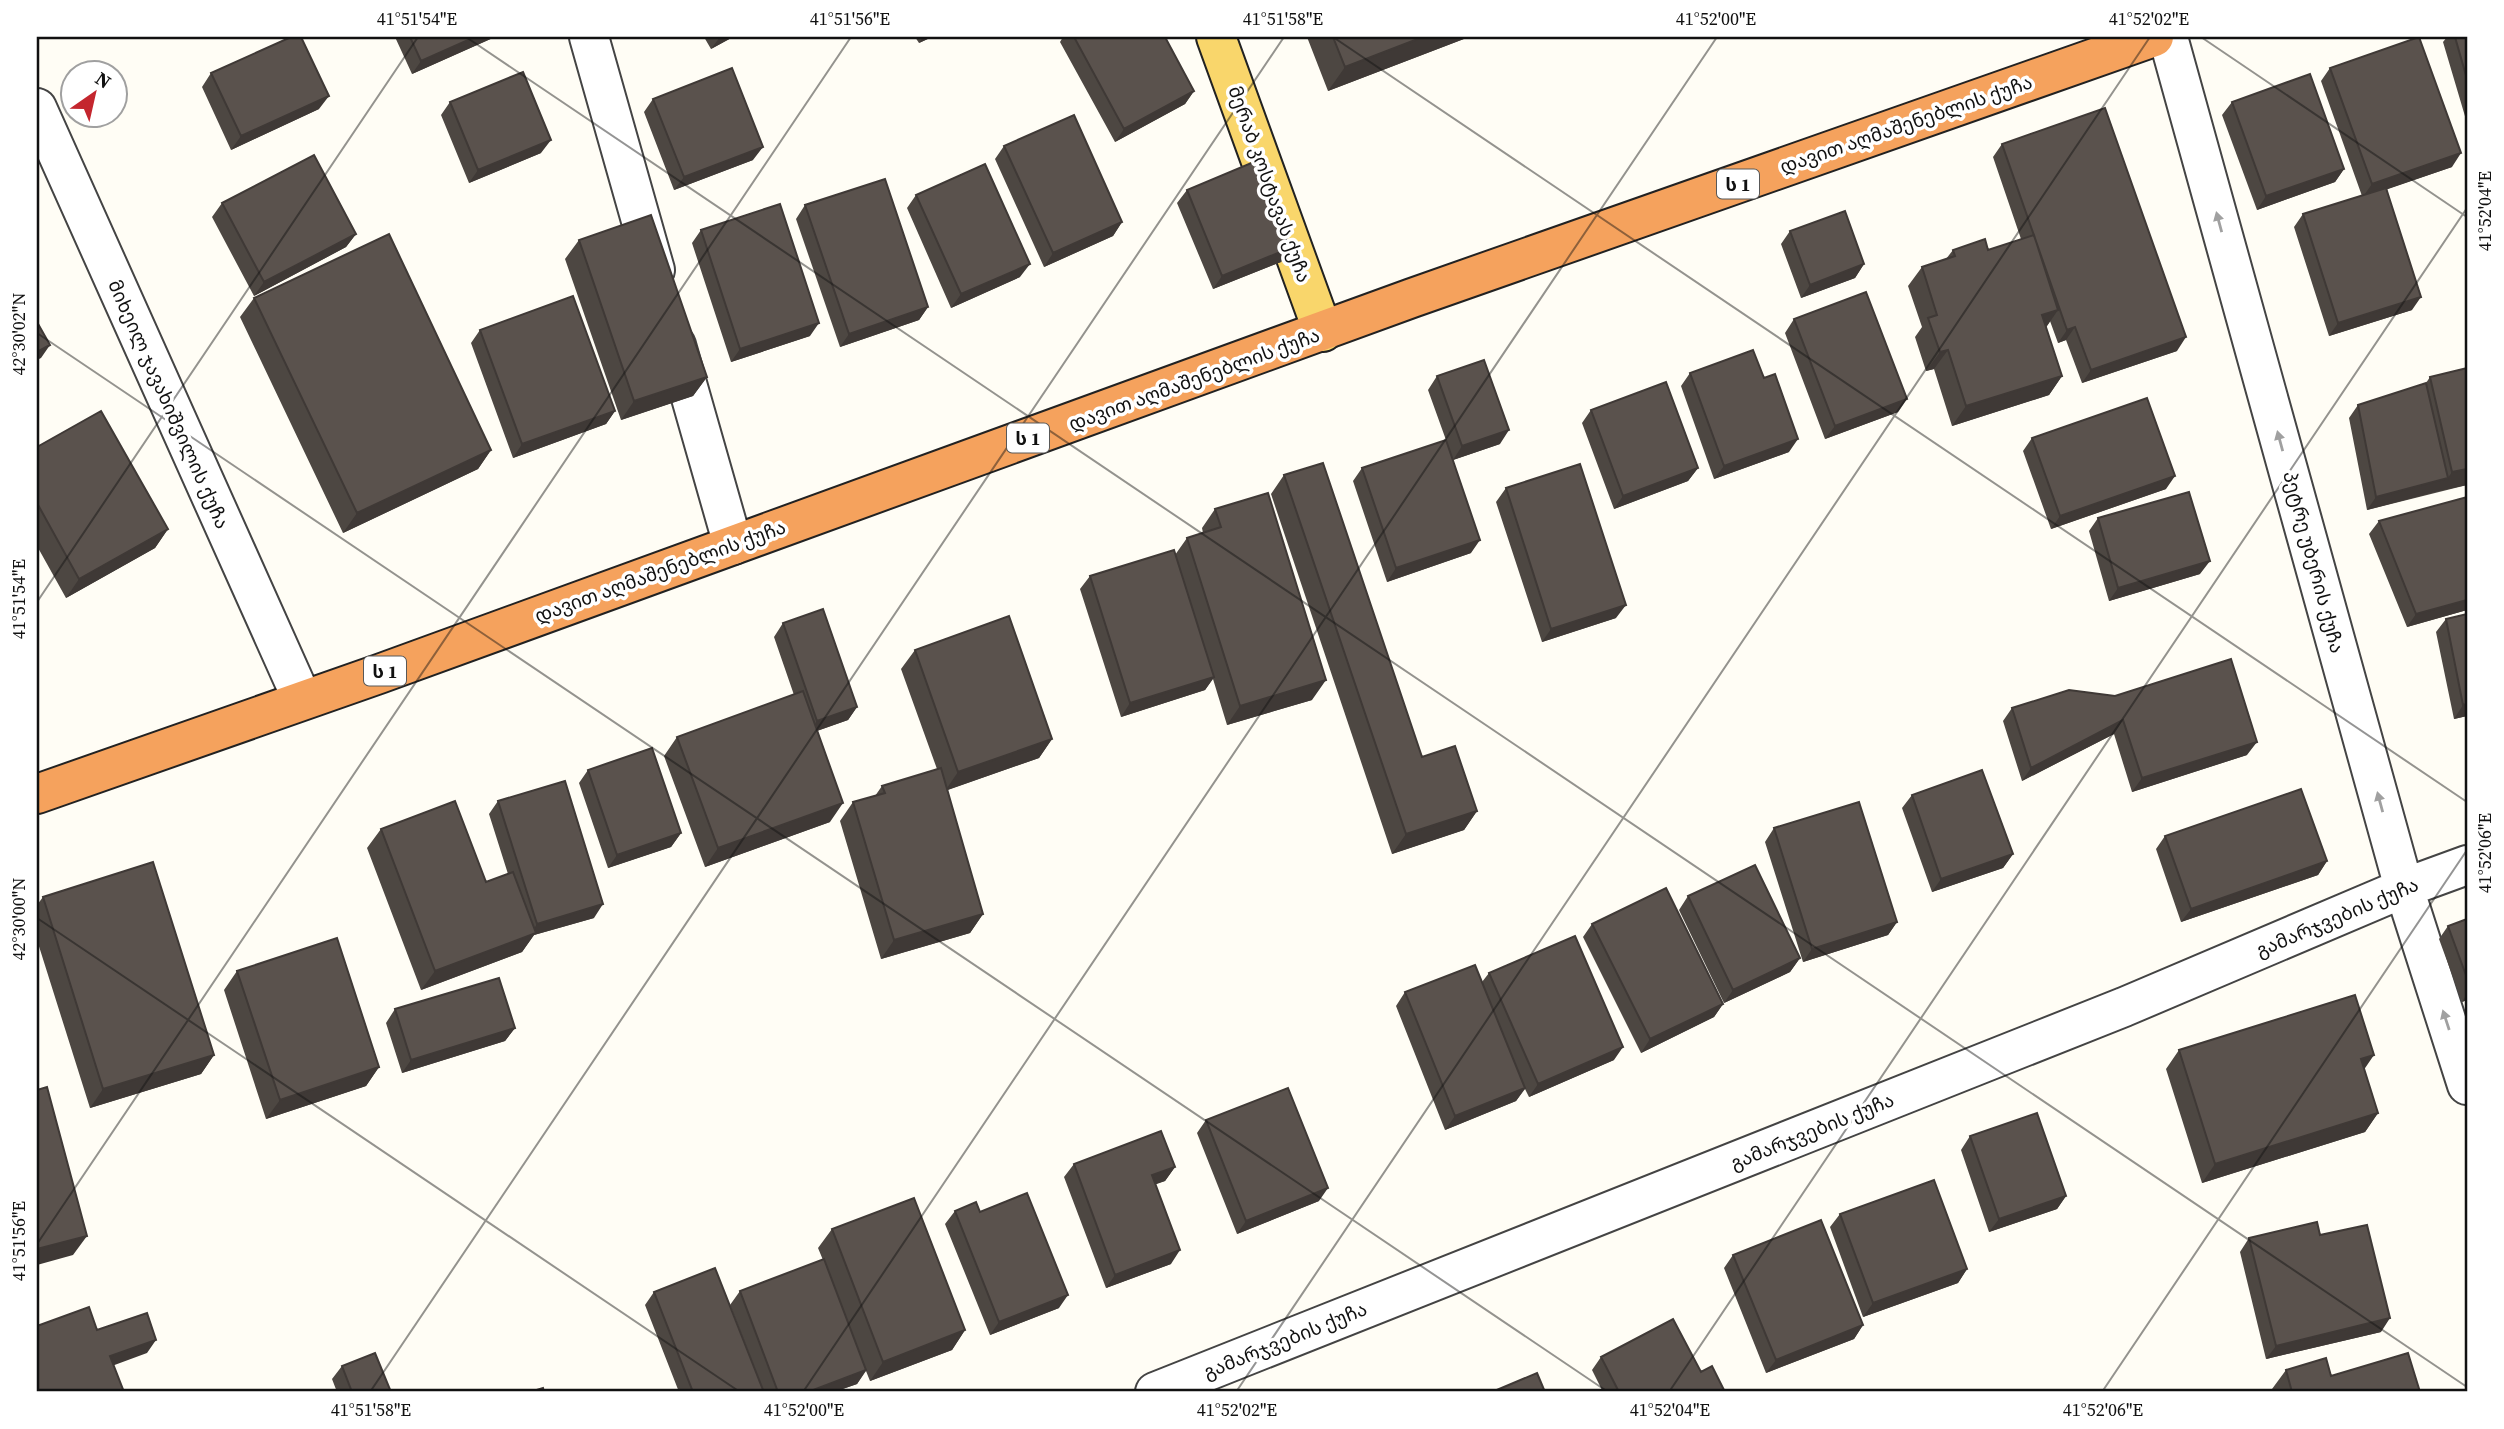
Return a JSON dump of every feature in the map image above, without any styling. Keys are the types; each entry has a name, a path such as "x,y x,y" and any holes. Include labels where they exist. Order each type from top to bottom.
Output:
{"highway":[{"name":"დავით აღმაშენებლის ქუჩა","path":"37,794 379,674 1412,298 2154,37"}],"main road":[{"name":"მერაბ კოსტავას ქუჩა","path":"1216,37 1323,332"}],"street":[{"path":"589,37 733,545"},
{"name":"პეტრე უბერის ქუჩა","path":"2168,37 2404,888 2467,1085"},
{"name":"მიხეილ ჯავახიშვილის ქუჩა","path":"37,108 302,699"},
{"name":"გამარჯვების ქუჩა","path":"1155,1392 2124,1007 2404,888 2467,865"}],"building":[{"path":"291,37 301,37 329,96 241,136 211,73"},
{"path":"410,37 475,37 421,61"},
{"path":"1074,37 1165,37 1194,91 1124,129"},
{"path":"1333,37 1423,37 1345,67"},
{"path":"2419,37 2461,153 2372,184 2330,68"},
{"path":"2455,37 2467,37 2467,79"},
{"path":"732,68 763,147 684,177 653,99"},
{"path":"523,72 551,140 478,170 450,102"},
{"path":"2310,74 2344,169 2266,196 2232,102"},
{"path":"2105,108 2186,337 2091,370 2075,327 2067,330 2002,144"},
{"path":"1074,115 1122,222 1053,253 1004,146"},
{"path":"314,155 356,234 264,282 222,203"},
{"path":"1256,161 1290,248 1222,276 1187,190"},
{"path":"985,164 1030,264 961,294 916,195"},
{"path":"885,179 928,307 849,334 805,205"},
{"path":"2386,188 2421,297 2338,323 2303,214"},
{"path":"780,204 819,323 740,349 701,230"},
{"path":"1845,211 1864,264 1810,285 1790,231"},
{"path":"651,215 707,377 634,401 579,240"},
{"path":"389,234 491,450 357,513 254,298"},
{"path":"2034,235 2058,310 2042,315 2062,376 1966,406 1948,350 1940,352 1928,318 1937,315 1922,267 1955,256 1953,250 1985,239 1988,250"},
{"path":"1866,292 1907,399 1835,426 1794,319"},
{"path":"573,296 615,411 522,444 480,330"},
{"path":"37,322 50,345 37,352"},
{"path":"1753,350 1764,378 1775,374 1798,439 1724,466 1690,373"},
{"path":"1484,360 1509,430 1462,446 1437,376"},
{"path":"2467,368 2467,469 2452,472 2430,377"},
{"path":"1666,382 1698,468 1623,496 1591,410"},
{"path":"2426,383 2448,478 2376,497 2358,405"},
{"path":"2147,398 2175,476 2060,516 2032,438"},
{"path":"101,411 168,529 79,579 37,503 37,447"},
{"path":"1446,440 1480,540 1396,568 1362,468"},
{"path":"1323,463 1422,757 1455,746 1477,811 1406,834 1284,475"},
{"path":"1580,464 1626,605 1551,629 1506,488"},
{"path":"2189,492 2210,561 2118,588 2098,518"},
{"path":"1268,493 1326,680 1240,706 1187,538 1221,527 1215,509"},
{"path":"2467,497 2467,600 2416,614 2379,521"},
{"path":"1174,550 1214,677 1130,703 1090,576"},
{"path":"823,609 857,707 817,721 783,623"},
{"path":"2467,614 2467,704 2463,705 2446,619"},
{"path":"1009,616 1052,739 958,772 915,650"},
{"path":"2231,659 2257,742 2142,778 2123,720 2031,768 2012,708 2069,690 2115,696"},
{"path":"803,691 843,803 718,848 677,737"},
{"path":"652,748 681,833 617,855 588,770"},
{"path":"941,768 983,914 894,940 853,802 885,793 882,786"},
{"path":"1982,770 2013,854 1941,879 1912,795"},
{"path":"565,781 603,904 537,924 498,801"},
{"path":"2301,789 2327,861 2191,909 2165,836"},
{"path":"455,801 486,882 513,872 536,933 435,971 381,829"},
{"path":"1859,802 1897,922 1812,949 1774,828"},
{"path":"153,862 214,1055 103,1089 43,897"},
{"path":"1755,865 1800,958 1733,990 1688,896"},
{"path":"1666,888 1723,1004 1650,1039 1592,924"},
{"path":"2467,919 2467,978 2448,926"},
{"path":"1575,936 1623,1047 1538,1084 1489,973"},
{"path":"337,938 379,1067 280,1100 237,971"},
{"path":"1475,965 1525,1088 1455,1116 1405,992"},
{"path":"499,978 515,1028 411,1060 395,1009"},
{"path":"2355,995 2374,1055 2361,1059 2378,1113 2215,1164 2179,1050"},
{"path":"47,1087 87,1236 37,1249 37,1090"},
{"path":"1288,1088 1328,1188 1246,1221 1206,1120"},
{"path":"2037,1113 2066,1196 1999,1219 1970,1136"},
{"path":"1161,1131 1175,1167 1152,1175 1180,1250 1115,1275 1074,1164"},
{"path":"1934,1180 1967,1269 1873,1303 1840,1214"},
{"path":"1027,1193 1068,1295 999,1322 955,1211 976,1202 980,1212"},
{"path":"914,1198 965,1330 883,1362 832,1229"},
{"path":"1821,1220 1863,1325 1776,1360 1733,1255"},
{"path":"2317,1222 2320,1235 2367,1225 2390,1318 2276,1346 2249,1238"},
{"path":"824,1259 866,1370 808,1392 778,1392 740,1291"},
{"path":"715,1268 763,1390 693,1392 654,1292"},
{"path":"89,1307 97,1330 147,1313 156,1340 110,1356 124,1392 37,1392 37,1326"},
{"path":"1673,1319 1701,1372 1712,1366 1725,1392 1619,1392 1601,1357"},
{"path":"375,1353 391,1392 352,1392 342,1366"},
{"path":"2408,1353 2420,1392 2292,1392 2286,1370 2326,1358 2331,1376"},
{"path":"1537,1373 1545,1392 1492,1392"}]}
